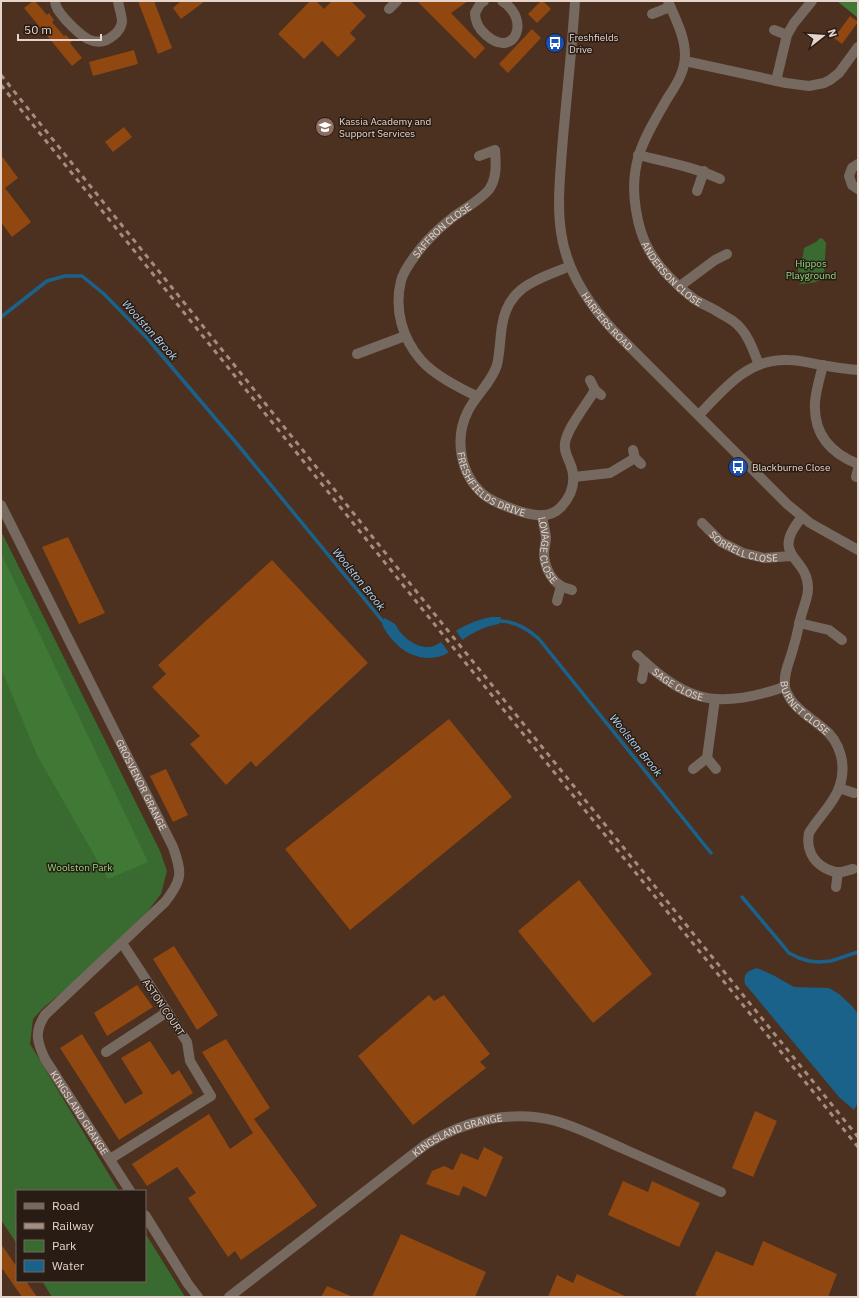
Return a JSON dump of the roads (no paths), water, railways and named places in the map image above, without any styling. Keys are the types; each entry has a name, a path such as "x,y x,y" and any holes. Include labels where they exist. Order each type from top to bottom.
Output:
{"street":[{"path":"55,1 59,12 77,32 87,39 96,42 111,38 120,28 122,19 118,1"},
{"path":"389,9 397,1"},
{"path":"484,1 480,4 475,13 477,23 487,36 497,42 502,43 514,38 517,32 518,22 513,13 502,1"},
{"name":"HARPERS ROAD","path":"575,1 561,162 559,208 560,232 570,266 584,294 601,317 759,476 802,517 820,529 856,548"},
{"path":"776,81 787,35 794,23 812,1"},
{"name":"ANDERSON CLOSE","path":"652,14 669,4 684,41 685,61 679,81 648,132 638,156 634,191 636,209 641,230 648,250 661,268 694,299 734,322 745,335 759,365"},
{"path":"774,30 787,35"},
{"path":"685,61 802,86 816,85 830,80 839,73 858,47"},
{"name":"SAFFRON CLOSE","path":"476,396 443,378 422,361 412,349 405,336 398,310 401,280 409,265 432,235 489,190 495,180 495,150 479,156"},
{"path":"638,156 704,171 720,179"},
{"path":"858,164 852,168 849,176 852,185 858,189"},
{"path":"697,191 704,171"},
{"path":"680,286 715,260 727,254"},
{"name":"FRESHFIELDS DRIVE","path":"542,515 527,514 484,495 477,488 462,462 461,439 467,412 476,396 490,379 496,366 502,324 509,302 516,292 526,285 570,266"},
{"path":"357,354 405,336"},
{"path":"699,415 734,379 742,373 774,360 787,360 858,370"},
{"path":"823,365 815,402 816,418 820,432 826,443 836,453 858,464"},
{"name":"LOVAGE CLOSE","path":"572,590 562,586 550,576 545,564 544,554 546,537 542,515 549,514 560,509 570,497 574,477 566,452 565,443 568,432 598,393 590,380"},
{"path":"574,477 610,473 636,457"},
{"name":"GROSVENOR GRANGE","path":"1,505 173,846 178,859 180,876 173,892 165,902 45,1015 40,1023 38,1032"},
{"name":"BURNET CLOSE","path":"802,517 792,529 788,542 792,556 804,570 808,579 808,590 786,670 784,687 791,700 800,711 831,735 837,743 840,752 842,773 839,788 827,808 812,828 808,839 810,851 817,862 830,870 838,872"},
{"name":"SORRELL CLOSE","path":"702,523 721,542 743,553 764,558 792,556"},
{"name":"LOVAGE CLOSE","path":"557,601 562,586"},
{"path":"799,623 831,626 842,640"},
{"name":"SAGE CLOSE","path":"637,655 662,676 699,696 729,699 784,687"},
{"name":"SAGE CLOSE","path":"642,679 645,662"},
{"name":"SAGE CLOSE","path":"706,758 715,698"},
{"path":"693,769 706,758 716,769"},
{"path":"839,788 854,793"},
{"path":"836,887 838,872 853,869"},
{"name":"ASTON COURT","path":"110,1159 210,1096 190,1061 187,1042 122,943"},
{"path":"106,1052 166,1012"},
{"name":"KINGSLAND GRANGE","path":"38,1032 37,1039 45,1059 129,1190"},
{"name":"KINGSLAND GRANGE","path":"229,1297 425,1145 455,1129 480,1121 510,1117 541,1118 556,1121 590,1134 721,1192"},
{"path":"146,1218 188,1284 198,1297"}],"water":[{"path":"491,617 501,617 499,624 477,631 465,638 449,652 433,658 416,656 405,651 386,632 382,624 384,618 395,624 399,631 411,642 423,647 429,647 434,646 453,632 467,625"},
{"path":"757,968 794,987 829,988 839,994 858,1014 858,1102 854,1110 839,1097 745,984 746,973"}],"waterway":[{"name":"Woolston Brook","path":"1,317 47,281 65,276 82,276 104,294 147,338 238,445 385,624"},
{"name":"Woolston Brook","path":"496,621 514,623 530,631 539,639 711,853"},
{"name":"Woolston Brook","path":"742,897 789,953 799,958 819,962 831,961 858,952"}],"railway":[{"path":"1,75 858,1137"},
{"path":"1,85 456,651 858,1147"}],"place":[{"name":"Freshfields Drive","path":"555,43"},
{"name":"Kassia Academy and Support Services","path":"325,127"},
{"name":"Blackburne Close","path":"738,467"}],"park label":[{"name":"Hippos Playground","path":"811,268"},
{"name":"Woolston Park","path":"80,867"}]}
